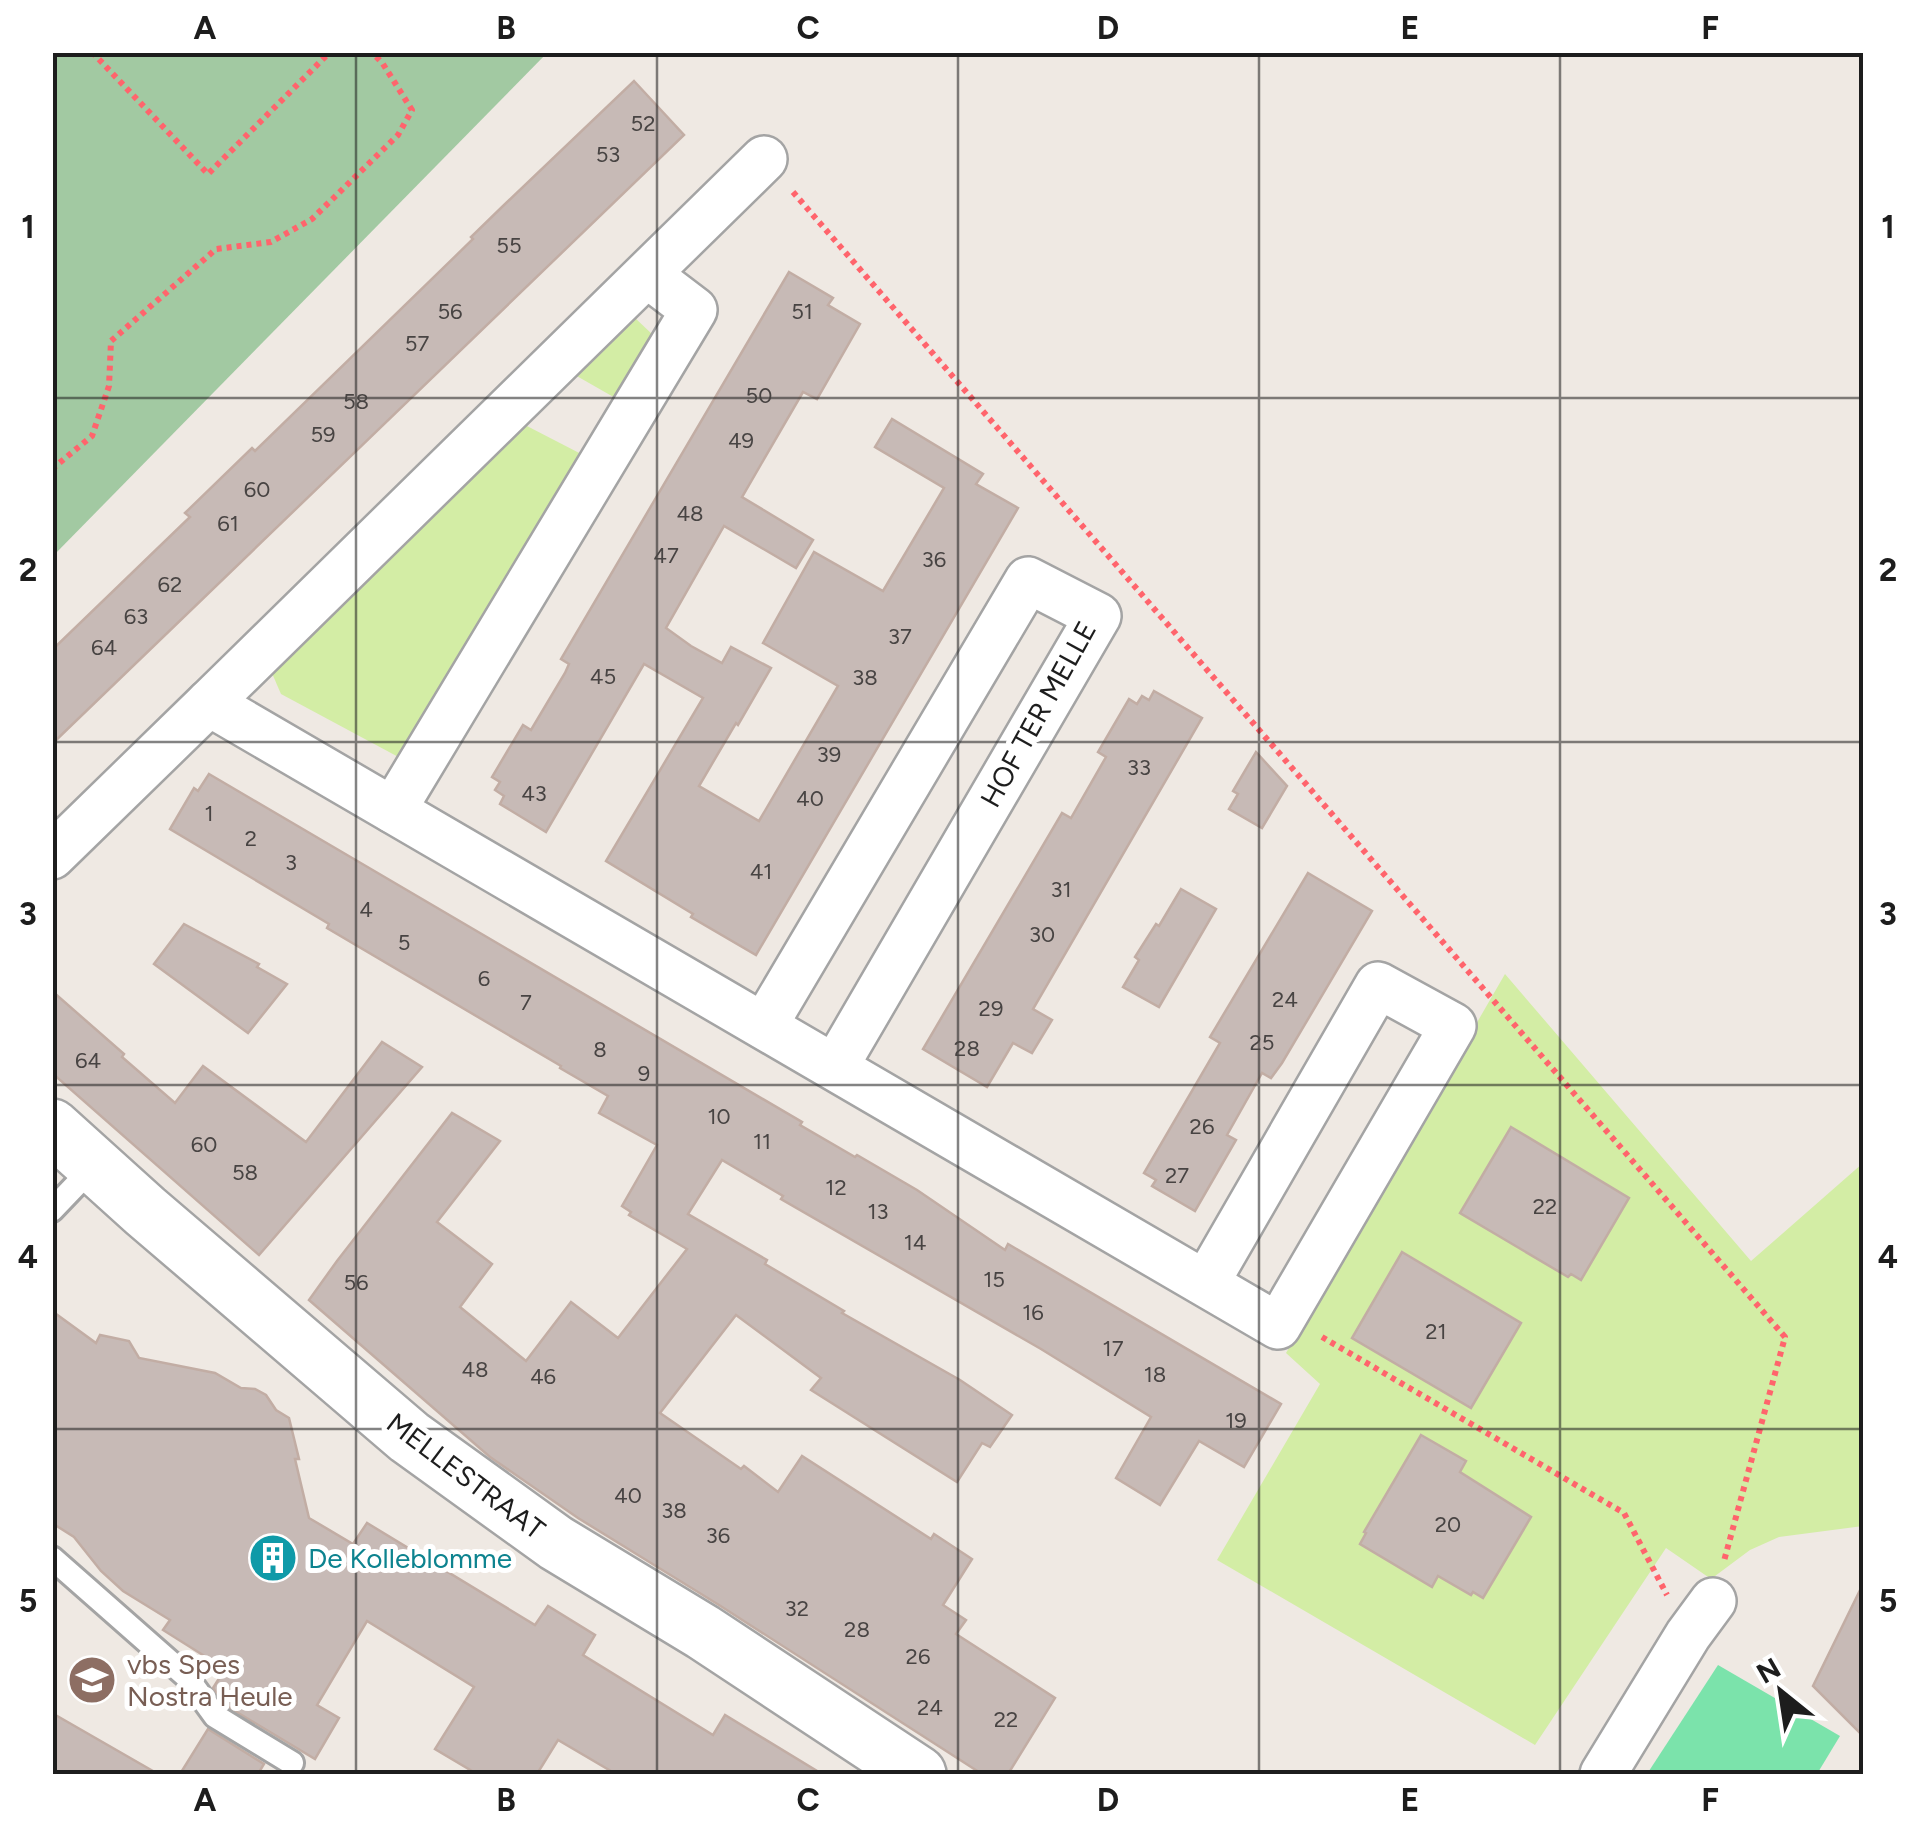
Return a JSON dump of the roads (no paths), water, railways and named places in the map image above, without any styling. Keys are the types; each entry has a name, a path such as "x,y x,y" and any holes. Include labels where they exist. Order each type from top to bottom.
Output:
{"street":[{"path":"52,856 764,159"},
{"path":"393,810 694,310 648,275"},
{"name":"HOF TER MELLE","path":"764,1026 1028,580 1098,616 835,1067"},
{"path":"209,702 1278,1326 1452,1026 1378,985 1206,1283"},
{"name":"MELLESTRAAT","path":"68,1150 409,1438 556,1543 703,1632 918,1774"},
{"path":"1602,1774 1701,1618"}],"lane":[{"path":"52,1210 68,1150"},
{"path":"52,1558 186,1676 215,1716 292,1763"}],"place":[{"name":"De Kolleblomme","path":"273,1558"},
{"name":"vbs Spes Nostra Heule","path":"92,1680"}]}
